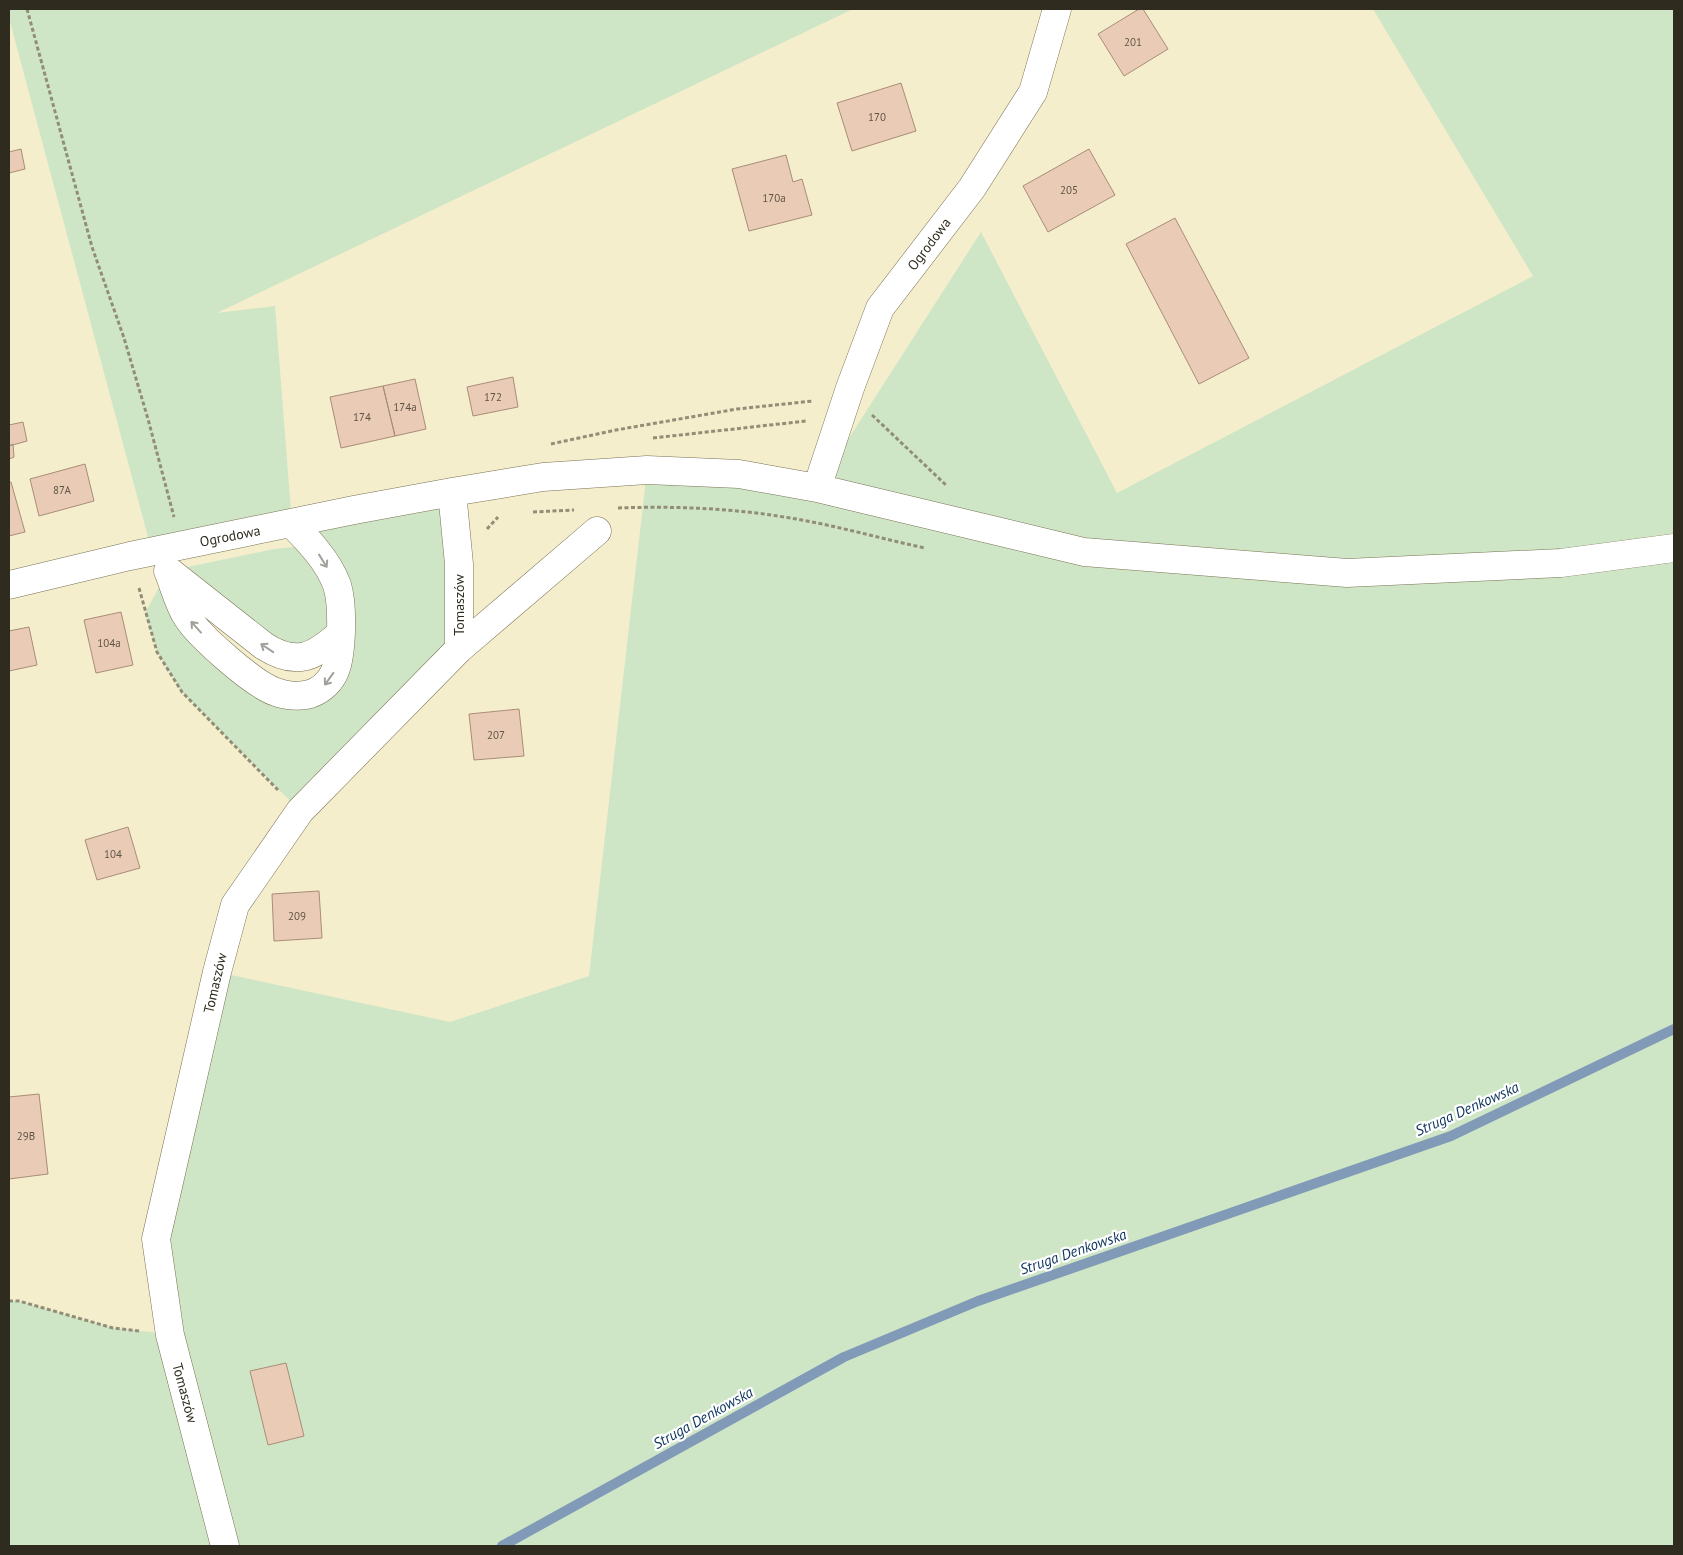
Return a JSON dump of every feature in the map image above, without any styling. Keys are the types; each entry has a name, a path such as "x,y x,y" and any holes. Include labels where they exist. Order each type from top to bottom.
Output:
{"street":[{"name":"Ogrodowa","path":"817,488 850,388 880,308 972,188 1033,92 1057,9"},
{"name":"Ogrodowa","path":"9,585 160,562 182,546 354,510 452,492 543,477 647,470 739,474 817,488 1084,552 1347,573 1561,563 1674,548"},
{"name":"Tomaszów","path":"225,1546 170,1334 156,1239 234,905 300,811 459,649 458,564 452,492"},
{"path":"459,649 596,517"},
{"path":"160,562 187,617 218,651 258,682 276,692 293,696 309,694 322,688 333,675 337,664 341,633 341,606 337,585 313,545 292,524"},
{"path":"160,562 276,653 287,657 310,656 325,647 341,633"}],"path":[{"path":"27,9 92,247 124,338 182,546"},
{"path":"870,412 945,485 954,488"},
{"path":"648,507 646,438 815,420"},
{"path":"528,512 596,517 648,507 727,510 785,517 934,550"},
{"path":"456,542 477,539 502,512"},
{"path":"160,562 144,577 137,577 145,613 157,652 182,692 300,811"},
{"path":"9,1301 19,1301 113,1328 170,1334"}],"green space":[{"path":"9,9 853,9 217,313 275,306 292,524 152,552 9,18"},
{"path":"1373,9 1674,9 1674,1546 9,1546 9,1301 19,1301 113,1328 170,1334 156,1239 217,972 450,1022 589,976 647,470 817,488 981,232 1117,493 1533,276"},
{"path":"452,492 459,649 300,811 182,692 157,652 145,613 168,571 274,549 312,545 292,524","holes":["169,572 298,658 337,664 293,696 187,617"]}],"building":[{"path":"1139,9 1143,9 1168,49 1124,76 1098,34"},
{"path":"901,83 916,131 852,151 837,103"},
{"path":"21,149 25,169 9,173 9,152"},
{"path":"1089,149 1115,195 1048,232 1023,186"},
{"path":"786,155 793,182 802,179 812,215 749,231 732,169"},
{"path":"1175,218 1249,358 1199,384 1126,244"},
{"path":"513,377 518,407 473,416 467,387"},
{"path":"415,379 426,429 395,436 383,386"},
{"path":"383,386 395,436 341,448 330,397"},
{"path":"23,422 27,441 9,446 9,425"},
{"path":"13,444 14,457 9,459 9,446"},
{"path":"85,464 94,501 39,516 30,479"},
{"path":"11,482 25,532 9,536 9,483"},
{"path":"121,612 133,665 96,673 84,620"},
{"path":"29,627 37,665 9,671 9,631"},
{"path":"519,709 524,756 474,760 469,714"},
{"path":"128,827 140,868 97,880 85,840"},
{"path":"319,891 322,938 274,941 272,894"},
{"path":"39,1094 48,1174 9,1179 9,1097"},
{"path":"286,1363 304,1436 268,1445 250,1371"}],"waterway":[{"name":"Struga Denkowska","path":"502,1546 844,1357 978,1301 1451,1136 1674,1029"}]}
